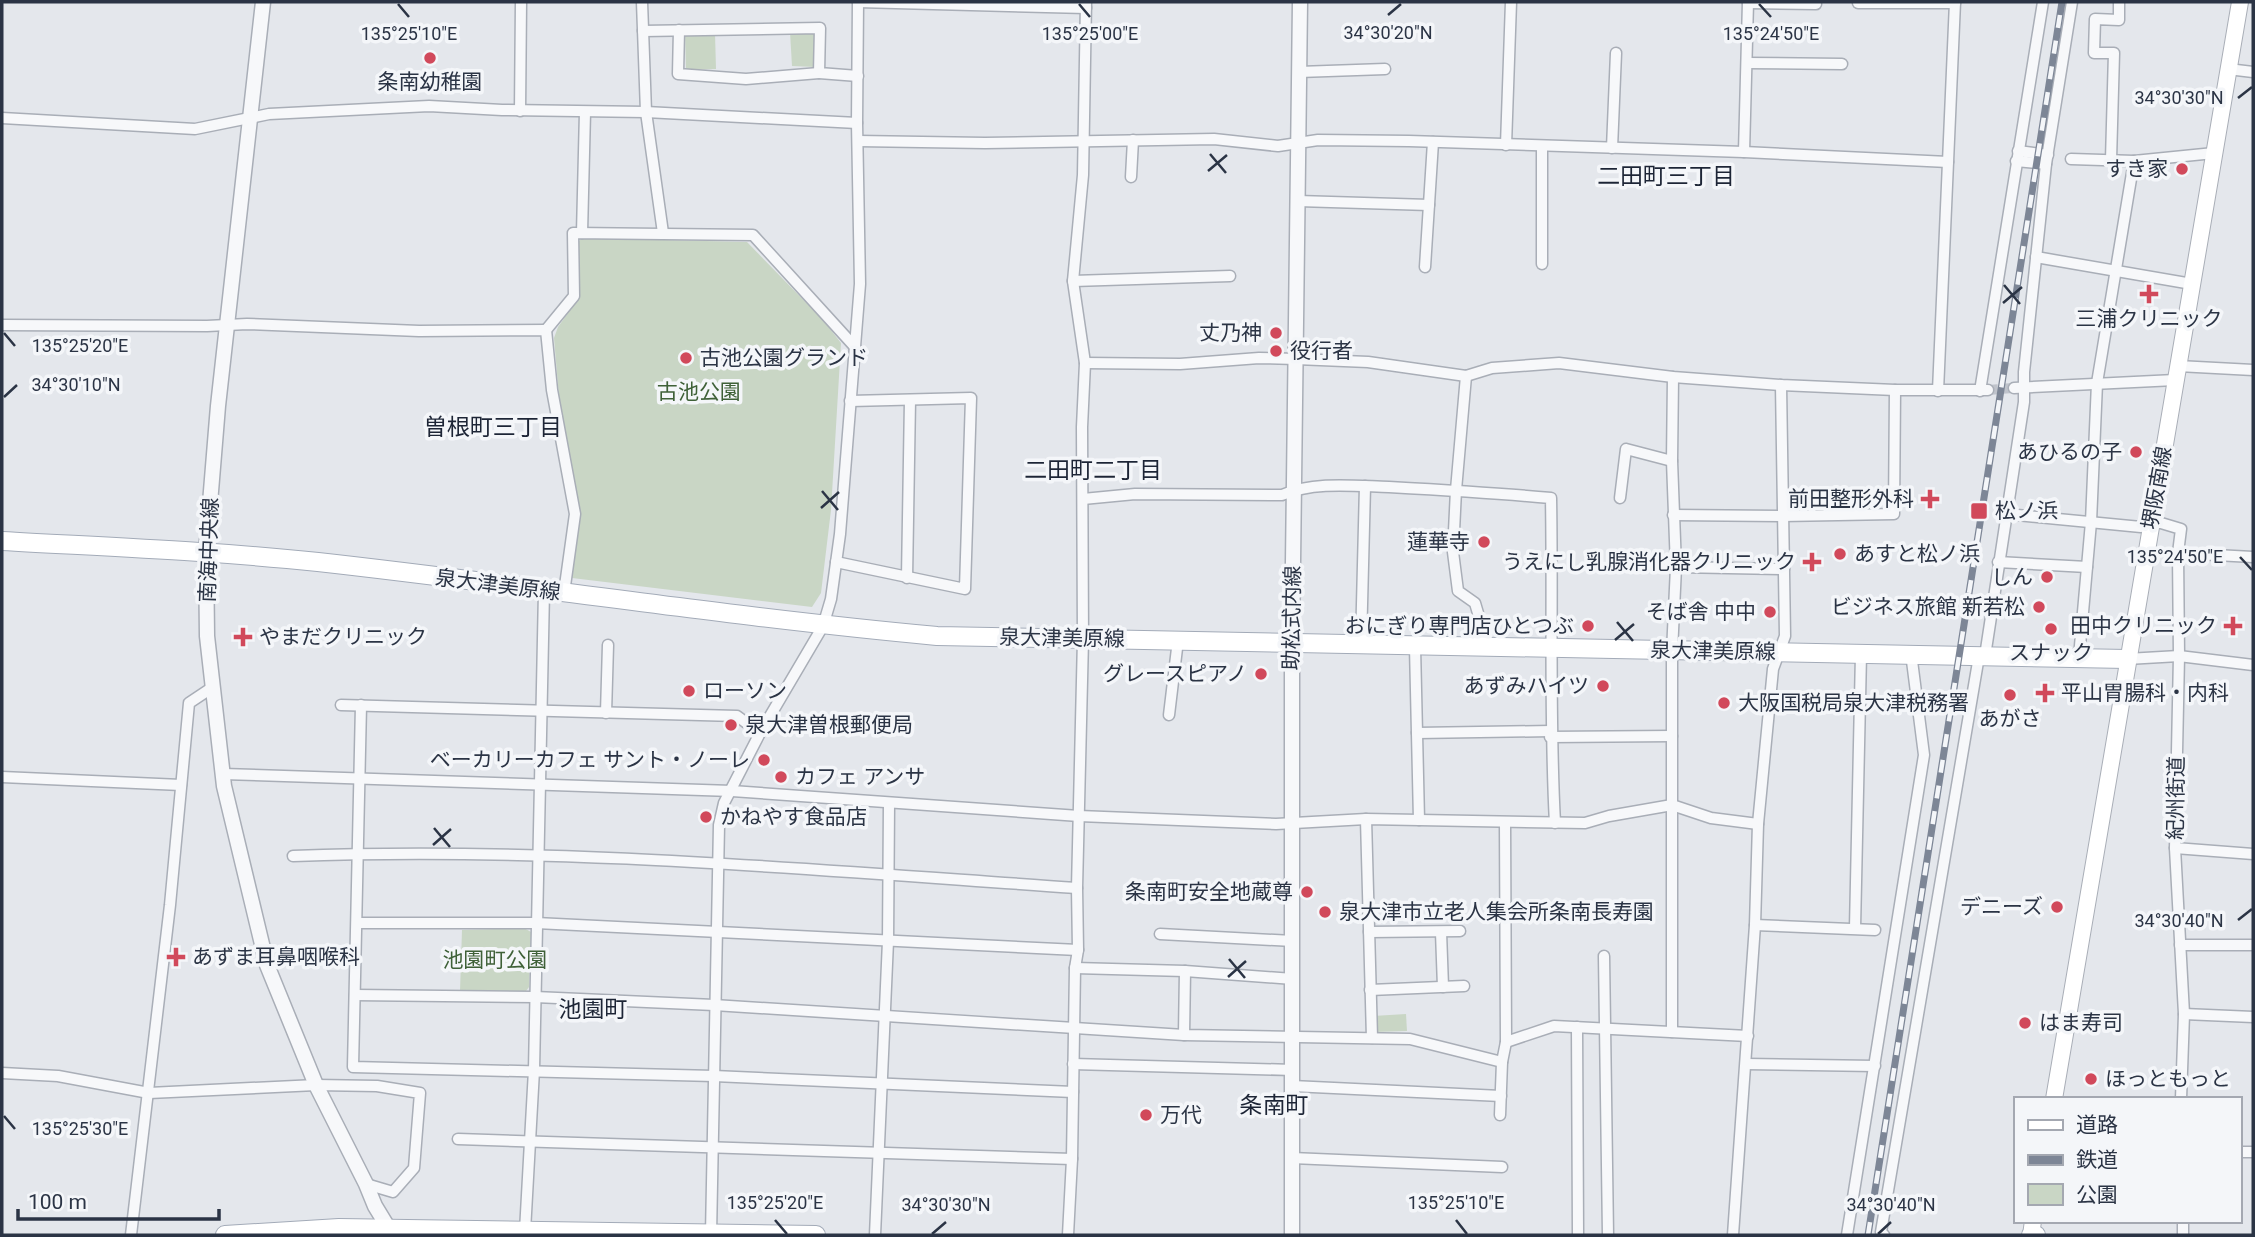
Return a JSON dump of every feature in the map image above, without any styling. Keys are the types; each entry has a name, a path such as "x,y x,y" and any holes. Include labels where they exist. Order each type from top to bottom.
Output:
{"main road":[{"name":"堺阪南線","path":"2054,1097 2239,2"},
{"name":"泉大津美原線","path":"2,541 206,552 318,562 823,625 937,636 2127,659"},
{"path":"225,1235 339,1228 391,1232 816,1235"}],"street":[{"name":"南海中央線","path":"262,2 226,325 206,552 207,636 223,774 267,965 316,1085 366,1184 374,1206 391,1232"},
{"path":"520,111 521,2"},
{"path":"642,2 646,112 663,233"},
{"path":"711,1235 719,825 724,803 760,733 823,625 831,599 836,562 860,284 858,2 1086,5 1083,175 1073,281 1085,363 1082,427 1083,639 1078,950 1075,968 1068,1235"},
{"name":"助松式内線","path":"1292,1235 1292,642 1300,2"},
{"path":"1506,145 1511,2"},
{"path":"1085,363 1180,365 1259,358 1296,359 1368,362 1466,376 1492,368 1559,363 1673,377 1782,385 1984,391 2017,156 2043,2"},
{"path":"1884,1235 1881,1231 2007,514 2024,402 2019,387 2047,160 2071,2"},
{"path":"2111,160 2114,53 2094,53 2095,19 2119,20 2119,2"},
{"path":"1744,152 1748,3 1816,4"},
{"path":"1858,3 1955,3 1938,391"},
{"path":"643,31 820,28 819,73"},
{"path":"679,30 678,74 746,79 819,73 858,76"},
{"path":"1612,148 1616,53"},
{"path":"1747,63 1842,64"},
{"path":"1299,72 1385,69"},
{"path":"2228,69 2253,72"},
{"path":"2,118 195,129 251,116 429,106 520,111 646,112 857,124"},
{"path":"582,233 585,112"},
{"path":"858,141 985,143 1214,139 1278,146 1318,140 1433,142 1948,162"},
{"path":"1131,177 1133,141"},
{"path":"1425,267 1433,142"},
{"path":"1542,146 1542,264"},
{"path":"2071,159 2134,161 2214,153"},
{"path":"2017,156 2047,160"},
{"path":"2079,657 2091,522 2097,383 2134,161"},
{"path":"1298,201 1429,205"},
{"path":"565,593 575,514 552,390 546,330 574,296 573,233 753,235 855,347"},
{"path":"2036,257 2192,284"},
{"path":"1073,281 1230,276"},
{"path":"2,325 247,324 419,331 546,330"},
{"path":"2019,387 2097,383 2176,373 2253,370"},
{"path":"1466,376 1455,490 1453,552 1458,591 1475,603 1488,647"},
{"path":"1672,1032 1672,652 1676,567 1672,461 1673,377"},
{"path":"1733,1235 1755,925 1758,824 1773,669 1785,636 1782,385"},
{"path":"1674,514 1894,514 1895,390"},
{"path":"836,562 965,589 971,398 850,401"},
{"path":"906,578 909,400"},
{"path":"1620,498 1626,449 1672,461"},
{"path":"1083,499 1135,494 1282,495 1294,489 1365,486 1551,498 1553,648 1550,734 1555,823"},
{"path":"1361,644 1365,486"},
{"path":"2007,514 2141,527 2151,520"},
{"name":"紀州街道","path":"2151,520 2182,529 2178,553 2175,849 2184,1014 2181,1097"},
{"path":"2178,553 2253,557"},
{"path":"1998,562 2088,567"},
{"path":"1676,567 1784,569"},
{"path":"525,1231 534,1070 544,591"},
{"path":"1169,715 1178,640"},
{"path":"606,713 608,645"},
{"path":"1415,647 1419,820"},
{"path":"1854,928 1861,653"},
{"path":"1847,1235 1924,755 1911,653"},
{"path":"2127,659 2179,656 2253,665"},
{"path":"131,1235 149,1093 189,703 213,687"},
{"path":"341,705 737,716 760,733"},
{"path":"361,705 353,1068 534,1070 1073,1092"},
{"path":"1417,733 1672,736"},
{"path":"223,774 732,791 1079,816 1276,824 1366,819 1585,822 1672,805 1711,818 1758,824"},
{"path":"2,777 181,785"},
{"path":"875,1235 887,941 889,804"},
{"path":"1366,819 1372,1038"},
{"path":"1500,1115 1502,1062 1506,1042 1505,823"},
{"path":"2175,849 2253,854"},
{"path":"293,856 359,854 538,857 718,864 1077,888"},
{"path":"357,923 536,923 1078,950"},
{"path":"1755,925 1875,930"},
{"path":"1369,933 1460,931"},
{"path":"1441,932 1443,987"},
{"path":"1160,934 1293,942"},
{"path":"2180,945 2253,945"},
{"path":"1604,957 1608,1235"},
{"path":"1075,968 1185,971 1293,979"},
{"path":"1184,1035 1185,971"},
{"path":"1370,990 1464,986"},
{"path":"355,995 714,1005 1184,1035 1410,1039 1502,1062"},
{"path":"2184,1014 2253,1017"},
{"path":"1506,1042 1553,1026 1748,1036"},
{"path":"1577,1027 1578,1235"},
{"path":"1746,1063 1875,1066"},
{"path":"1073,1064 1293,1070"},
{"path":"366,1184 393,1192 414,1168 420,1069"},
{"path":"2,1073 58,1076 149,1093 316,1085 377,1086 420,1093"},
{"path":"1292,1086 1501,1096"},
{"path":"458,1139 1072,1159"},
{"path":"1292,1158 1502,1167"}],"green space":[{"path":"685,32 715,33 716,69 686,70"},
{"path":"790,32 817,32 816,67 792,66"},
{"name":"古池公園","path":"582,238 747,242 823,320 841,343 831,510 821,593 812,607 572,578 580,514 559,397 554,338 558,327 578,299 579,241"},
{"name":"池園町公園","path":"524,928 531,932 529,987 526,991 460,991 462,930"},
{"path":"1406,1014 1407,1031 1373,1032 1373,1016"}],"tunnel":[{"path":"1988,390 2014,388"}],"railway":[{"path":"1868,1235 2062,2"}],"place":[{"name":"条南幼稚園","path":"430,58"},
{"name":"すき家","path":"2182,169"},
{"name":"三浦クリニック","path":"2149,294"},
{"name":"丈乃神","path":"1276,333"},
{"name":"役行者","path":"1276,351"},
{"name":"古池公園グランド","path":"686,358"},
{"name":"あひるの子","path":"2136,452"},
{"name":"前田整形外科","path":"1930,499"},
{"name":"松ノ浜","path":"1979,511"},
{"name":"蓮華寺","path":"1484,542"},
{"name":"あすと松ノ浜","path":"1840,554"},
{"name":"うえにし乳腺消化器クリニック","path":"1812,562"},
{"name":"しん","path":"2047,577"},
{"name":"ビジネス旅館 新若松","path":"2039,607"},
{"name":"そば舎 中中","path":"1770,612"},
{"name":"おにぎり専門店ひとつぶ","path":"1588,626"},
{"name":"田中クリニック","path":"2233,626"},
{"name":"スナック","path":"2051,629"},
{"name":"やまだクリニック","path":"243,637"},
{"name":"グレースピアノ","path":"1261,674"},
{"name":"あずみハイツ","path":"1603,686"},
{"name":"ローソン","path":"689,691"},
{"name":"平山胃腸科・内科","path":"2045,693"},
{"name":"あがさ","path":"2010,695"},
{"name":"大阪国税局泉大津税務署","path":"1724,703"},
{"name":"泉大津曽根郵便局","path":"731,725"},
{"name":"ベーカリーカフェ サント・ノーレ","path":"764,760"},
{"name":"カフェ アンサ","path":"781,777"},
{"name":"かねやす食品店","path":"706,817"},
{"name":"条南町安全地蔵尊","path":"1307,892"},
{"name":"デニーズ","path":"2057,907"},
{"name":"泉大津市立老人集会所条南長寿園","path":"1325,912"},
{"name":"あずま耳鼻咽喉科","path":"176,957"},
{"name":"はま寿司","path":"2025,1023"},
{"name":"ほっともっと","path":"2091,1079"},
{"name":"万代","path":"1146,1115"}],"district":[{"name":"二田町三丁目","path":"1666,176"},
{"name":"曽根町三丁目","path":"493,427"},
{"name":"二田町二丁目","path":"1093,470"},
{"name":"池園町","path":"593,1009"},
{"name":"条南町","path":"1274,1105"}]}
